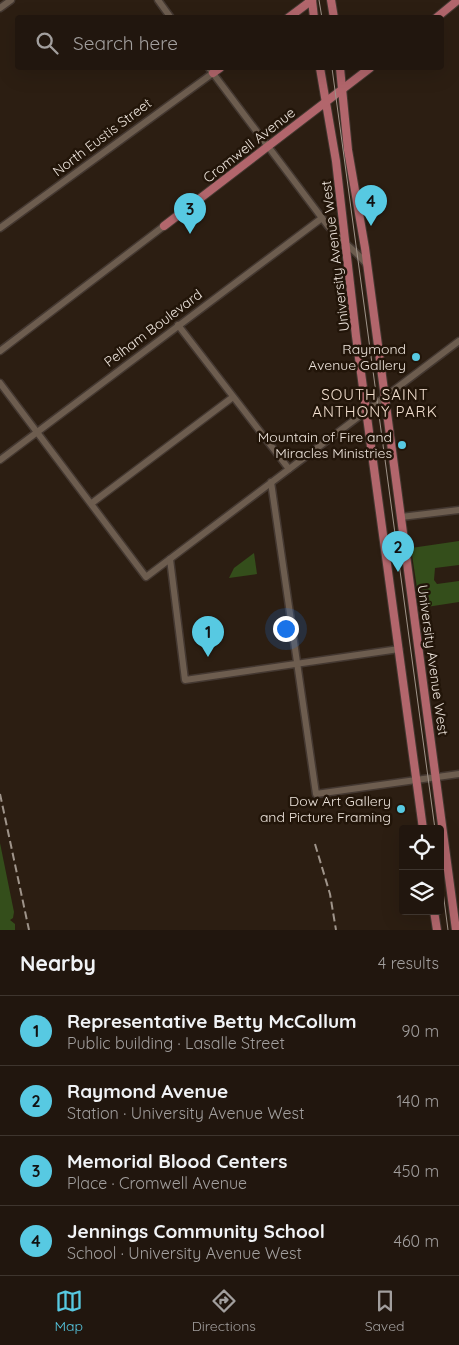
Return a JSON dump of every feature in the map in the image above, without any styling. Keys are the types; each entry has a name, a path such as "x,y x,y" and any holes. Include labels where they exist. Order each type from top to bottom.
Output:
{"main road":[{"path":"292,15 312,0"},
{"path":"312,0 314,15"},
{"path":"331,0 334,15"},
{"path":"440,15 458,0"},
{"name":"University Avenue West","path":"320,70 336,161 366,410 422,825"},
{"name":"University Avenue West","path":"340,70 350,158 367,265 401,517 432,778 456,907 456,930"},
{"name":"Cromwell Avenue","path":"164,226 367,70"},
{"path":"434,915 436,930"}],"street":[{"path":"0,8 11,0"},
{"path":"158,0 169,15"},
{"path":"211,70 322,218 346,244 358,253 367,265"},
{"name":"North Eustis Street","path":"0,228 211,70"},
{"name":"Pelham Boulevard","path":"0,460 322,218"},
{"name":"Cromwell Avenue","path":"0,351 164,226"},
{"path":"178,325 289,469"},
{"path":"0,383 146,577 459,341"},
{"path":"92,503 234,397"},
{"path":"271,482 316,794 459,774"},
{"path":"401,517 459,510"},
{"path":"170,559 185,680 399,649"}],"green space":[{"path":"459,541 459,565 435,568 434,580 437,584 459,581 459,602 420,608 411,548"},
{"path":"254,553 257,574 229,578 234,568"},
{"path":"0,843 14,912 13,918 10,920 15,924 15,930 0,930"}],"tram line":[{"path":"319,0 322,15"},
{"path":"332,70 434,825"},
{"path":"440,870 448,930"}],"railway":[{"path":"0,794 29,930"},
{"path":"315,844 330,894 336,930"}],"place":[{"name":"Jennings Community School","path":"371,226"},
{"name":"Memorial Blood Centers","path":"190,234"},
{"name":"Raymond Avenue Gallery","path":"416,357"},
{"name":"Mountain of Fire and Miracles Ministries","path":"402,445"},
{"name":"Raymond Avenue","path":"398,572"},
{"name":"Representative Betty McCollum","path":"208,657"},
{"name":"Dow Art Gallery and Picture Framing","path":"401,809"}],"district":[{"name":"SOUTH SAINT ANTHONY PARK","path":"375,404"}]}
